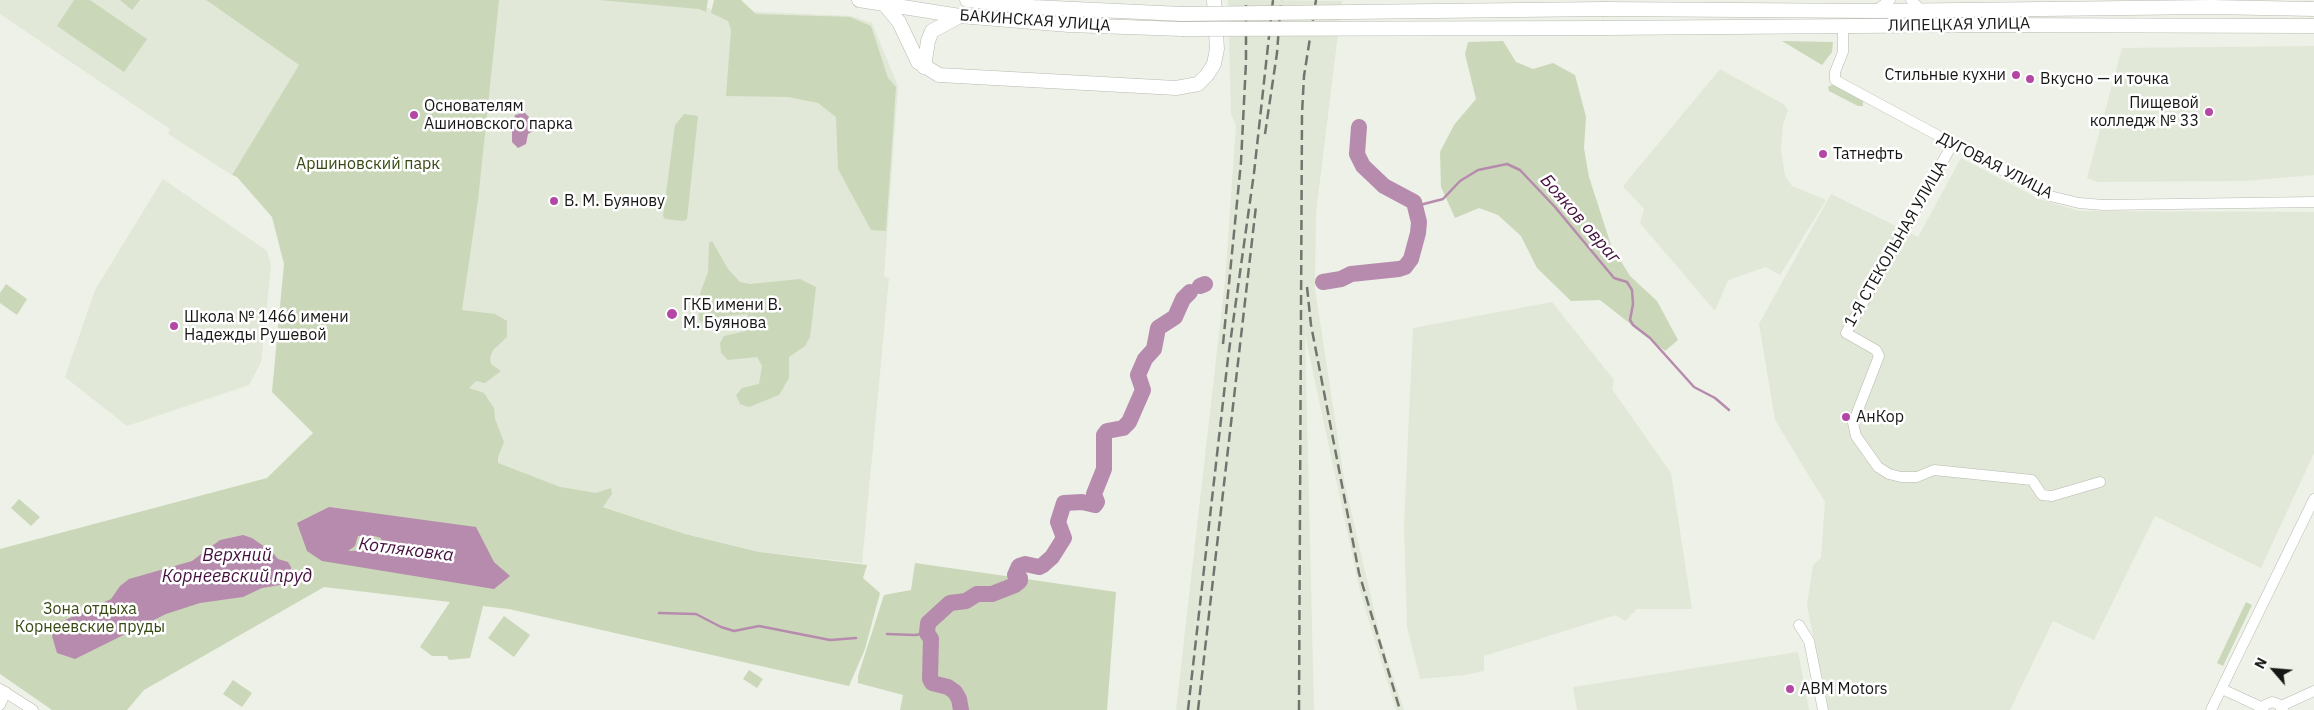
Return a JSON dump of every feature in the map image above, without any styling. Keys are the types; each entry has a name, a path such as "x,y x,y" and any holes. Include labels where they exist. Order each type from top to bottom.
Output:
{"main road":[{"name":"БАКИНСКАЯ УЛИЦА","path":"859,0 960,16 1069,25 1182,29 1604,28"},
{"name":"БАКИНСКАЯ УЛИЦА","path":"967,0 1033,7 1182,14 1604,9"},
{"path":"885,4 899,22 917,60 924,67 946,76 1176,88 1198,84 1214,64 1217,49 1214,0"},
{"name":"ЛИПЕЦКАЯ УЛИЦА","path":"1604,9 1875,11 2211,7 2314,9"},
{"path":"924,67 927,45 932,30 960,16"},
{"name":"ЛИПЕЦКАЯ УЛИЦА","path":"1604,28 1842,27 1982,24 2314,26"}],"street":[{"path":"1875,11 1890,0"},
{"path":"1911,0 1922,11"},
{"name":"ДУГОВАЯ УЛИЦА","path":"1842,27 1843,52 1835,72 1835,80 1952,145 2050,196 2079,203 2103,205 2314,202"},
{"name":"1-Я СТЕКОЛЬНАЯ УЛИЦА","path":"1952,145 1846,333 1876,350 1879,356 1854,423 1856,436 1878,467 1888,474 1900,477 1917,477 1934,470 2032,480 2042,495 2052,496 2100,482"},
{"path":"2211,710 2314,499"},
{"path":"1799,625 1809,641 1823,710"},
{"path":"2222,689 2263,709 2272,702 2282,708 2314,691"},
{"path":"0,705 3,691 32,710"}],"shaded area":[{"path":"0,0 206,0 299,65 232,175 168,134 170,129 0,14"},
{"name":"ГКБ имени В. М. Буянова","path":"497,0 670,0 697,4 715,10 851,16 872,23 898,86 884,277 889,278 862,563 759,552 685,534 456,457 454,349"},
{"path":"1228,0 1342,1 1316,213 1315,289 1345,485 1381,640 1404,710 1396,710 1360,591 1305,335 1314,710 1176,710 1225,281 1236,126 1231,114"},
{"name":"Пищевой колледж № 33","path":"2314,46 2314,175 2244,181 2097,182 2087,178 2122,48"},
{"path":"1720,69 1783,104 1788,110 1783,125 1781,150 1785,176 1792,186 1826,200 1780,275 1766,267 1728,280 1715,311 1640,223 1644,209 1623,186"},
{"path":"1961,158 2039,199 2079,211 2314,212 2314,453 2261,568 2155,516 2094,640 2053,621 2010,710 1828,710 1807,605 1813,565 1821,558 1825,502 1775,420 1759,324 1831,194 1918,237"},
{"name":"Школа № 1466 имени Надежды Рушевой","path":"163,179 267,251 271,266 261,362 249,385 127,426 65,377 95,290"},
{"path":"1552,302 1614,380 1612,389 1671,473 1692,609 1637,609 1625,621 1616,615 1484,656 1484,671 1465,675 1420,679 1407,627 1404,526 1413,328"},
{"path":"1798,652 1809,710 1577,710 1573,687"}],"green space":[{"path":"74,0 90,0 147,39 124,72 57,26"},
{"path":"120,0 140,0 132,10"},
{"path":"206,0 499,0 478,200 462,310 495,314 507,321 507,337 493,350 490,358 491,364 501,371 485,383 476,381 469,388 484,393 494,408 495,419 504,442 498,457 498,463 560,487 596,493 611,488 612,494 603,507 685,534 759,552 867,565 863,578 880,593 865,649 849,686 509,609 483,606 470,658 449,660 447,656 432,656 420,647 450,602 324,587 144,690 127,710 52,710 0,674 0,549 267,478 313,433 272,392 284,264 272,217 237,177 232,175 299,65"},
{"path":"599,0 708,0 706,12 699,9"},
{"path":"714,0 741,0 756,14 850,17 871,26 888,78 896,87 886,231 871,230 838,169 836,117 818,103 788,97 726,96 731,30 728,21 711,13"},
{"path":"1503,41 1516,62 1533,69 1553,63 1575,75 1586,117 1584,148 1589,177 1611,245 1630,276 1657,301 1678,340 1665,351 1600,300 1571,301 1537,268 1521,236 1498,215 1479,208 1455,218 1441,187 1440,152 1454,125 1476,99 1465,54 1468,42"},
{"path":"1782,41 1833,42 1832,52 1822,65"},
{"path":"1833,84 1863,101 1863,106 1858,106 1829,91 1828,87"},
{"path":"684,114 698,116 687,219 683,221 665,219 663,216 675,125"},
{"path":"712,241 728,269 740,282 750,284 800,279 816,287 810,337 805,346 789,357 789,378 779,395 749,407 740,404 736,395 742,388 759,384 762,366 757,357 728,360 721,353 720,343 724,336 746,331 750,323 747,314 725,316 708,326 699,320 698,299 708,272 709,243"},
{"path":"6,284 27,299 17,315 0,303 0,293"},
{"path":"19,499 40,517 31,526 11,508"},
{"path":"915,563 1116,592 1107,710 900,710 903,695 858,683 858,676 884,595 911,590"},
{"path":"2246,602 2252,605 2223,666 2217,663"},
{"path":"504,616 530,635 514,657 488,638"},
{"path":"749,670 763,679 757,688 743,679"},
{"path":"233,680 252,693 242,707 223,694"}],"water":[{"path":"522,110 529,117 529,126 533,131 528,134 526,144 518,148 512,142 512,132 508,128 513,124 515,115 519,114"},
{"path":"329,507 476,527 494,562 510,576 494,589 322,561 307,551 297,523","holes":["358,536 381,538 382,546 378,550 348,551 355,546"]},
{"name":"Верхний Корнеевский пруд","path":"243,535 252,538 272,552 278,559 288,562 291,567 291,579 280,585 262,588 243,597 200,603 166,614 75,659 57,653 52,636 55,627 61,622 111,599 120,586 129,579 192,561 220,540"}],"waterway":[{"path":"1323,282 1341,279 1351,274 1405,267 1411,259 1418,233 1419,222 1414,202 1384,186 1363,166 1357,154 1359,127"},
{"name":"Бояков овраг","path":"1416,206 1443,199 1460,181 1478,170 1507,164 1520,170 1555,207 1614,278 1627,282 1632,290 1633,304 1630,320 1633,325 1650,338 1694,387 1715,398 1729,410"},
{"path":"1200,286 1205,284"},
{"path":"961,710 959,699 955,692 948,687 932,683 930,679 931,639 927,633 928,623 950,603 966,601 977,594 992,594 1015,585 1020,581 1020,578 1015,575 1019,566 1025,564 1039,567 1043,565 1052,557 1064,538 1058,522 1064,503 1082,502 1095,505 1097,502 1094,494 1104,469 1104,435 1107,431 1123,428 1129,422 1143,390 1138,375 1145,359 1154,349 1158,328 1175,317 1183,299 1190,292"},
{"name":"Котляковка","path":"659,613 696,614 721,627 734,631 759,626 830,640 856,638"},
{"name":"Котляковка","path":"887,634 915,635 927,633"}],"railway":[{"path":"1223,344 1241,162 1246,62 1246,0"},
{"path":"1188,710 1228,358 1254,173 1273,0"},
{"path":"1265,134 1277,53 1281,0"},
{"path":"1299,710 1302,114 1304,76 1316,0"},
{"path":"1198,710 1256,206"},
{"path":"1307,287 1311,325 1359,573 1400,710"}],"place":[{"name":"Стильные кухни","path":"2016,75"},
{"name":"Вкусно — и точка","path":"2030,79"},
{"name":"Пищевой колледж № 33","path":"2209,112"},
{"name":"Основателям Ашиновского парка","path":"414,115"},
{"name":"Татнефть","path":"1823,154"},
{"name":"В. М. Буянову","path":"554,201"},
{"name":"ГКБ имени В. М. Буянова","path":"672,314"},
{"name":"Школа № 1466 имени Надежды Рушевой","path":"174,326"},
{"name":"АнКор","path":"1846,417"},
{"name":"ABM Motors","path":"1790,689"}],"park label":[{"name":"Аршиновский парк","path":"368,164"},
{"name":"Зона отдыха Корнеевские пруды","path":"90,618"}]}
